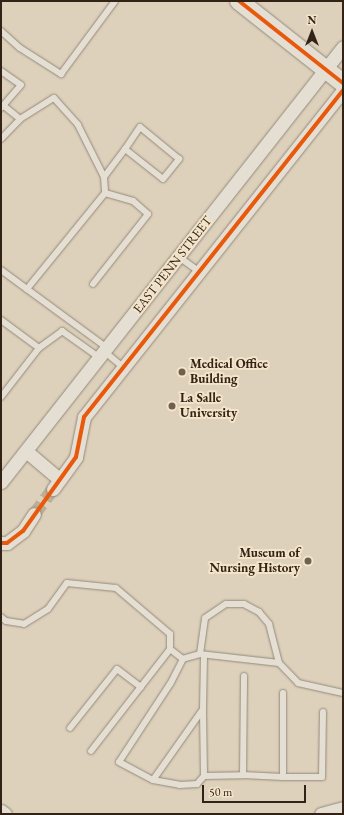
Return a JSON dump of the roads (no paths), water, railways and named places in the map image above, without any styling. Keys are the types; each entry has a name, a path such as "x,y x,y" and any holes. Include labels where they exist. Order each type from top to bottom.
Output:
{"street":[{"path":"239,1 326,68 343,83"},
{"name":"EAST PENN STREET","path":"1,482 180,257 343,47"},
{"name":"EAST PENN STREET","path":"26,451 56,484 76,457 84,417 343,90"},
{"path":"1,543 7,543 23,531 34,514"},
{"path":"321,814 343,808"},
{"path":"1,811 5,814"}],"lane":[{"path":"1,31 20,48 61,74 115,1"},
{"path":"1,71 21,85 2,107 20,119"},
{"path":"1,140 20,119 54,98 78,125 104,177 105,193 27,289"},
{"path":"104,177 140,127 180,159 163,178 125,149"},
{"path":"93,284 148,214 133,201 105,193"},
{"path":"180,257 200,272"},
{"path":"1,270 27,289 124,368"},
{"path":"1,320 39,348"},
{"path":"1,397 39,348 62,331 104,353"},
{"path":"1,617 6,621 24,624 48,609 67,583 116,588 170,634 170,649 91,751"},
{"path":"279,663 202,654 183,659 170,684 119,762 153,780 180,785 197,784 204,776 202,654 205,618 226,604 244,604 259,612 269,624 279,663 298,683 343,693"},
{"path":"170,649 183,659"},
{"path":"70,728 117,669 141,687"},
{"path":"243,774 244,676"},
{"path":"283,693 283,777"},
{"path":"153,780 203,710"},
{"path":"204,776 243,774 283,777 322,777 323,712"}],"tunnel":[{"path":"34,514 53,489"}],"place":[{"name":"Medical Office Building","path":"182,372"},
{"name":"La Salle University","path":"172,406"},
{"name":"Museum of Nursing History","path":"308,561"}]}
